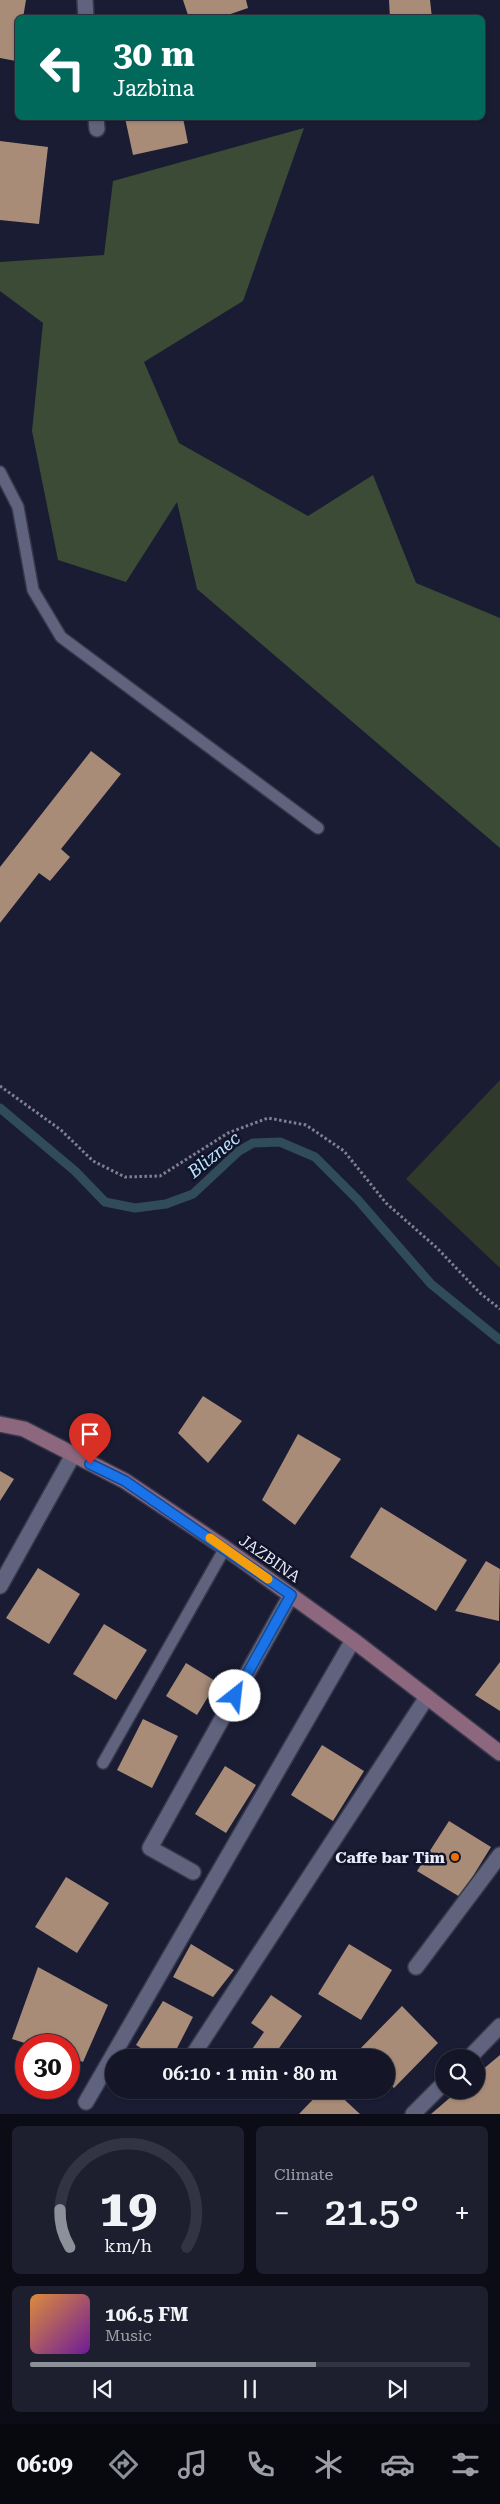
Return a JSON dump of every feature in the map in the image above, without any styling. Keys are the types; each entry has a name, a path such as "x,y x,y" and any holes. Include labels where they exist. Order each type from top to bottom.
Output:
{"street":[{"path":"85,0 86,15"},
{"name":"JAZBINA","path":"0,1424 24,1429 125,1481 291,1595 500,1753"},
{"path":"0,1586 73,1455"},
{"path":"193,1872 150,1848 291,1595"},
{"path":"86,2102 353,1640"},
{"path":"197,2049 427,1697"},
{"path":"416,1968 500,1855"},
{"path":"478,2049 500,2026"},
{"path":"413,2114 435,2092"}],"lane":[{"path":"0,472 18,507 33,590 61,637 318,828"},
{"path":"103,1763 225,1548"}],"path":[{"path":"0,1086 61,1130 93,1161 125,1176 160,1176 228,1133 268,1118 306,1125 344,1151 386,1203 437,1248 480,1294 500,1309"}],"green space":[{"path":"304,128 243,301 144,362 179,443 308,516 373,475 416,583 500,618 500,848 197,589 177,502 126,582 58,560 32,431 43,323 0,291 0,262 104,255 113,181"},
{"path":"500,1080 500,1268 406,1179"}],"building":[{"path":"0,0 26,0 24,15 15,15 15,61 0,58"},
{"path":"183,0 246,0 248,8 228,15 188,15"},
{"path":"389,0 430,0 432,15 390,15"},
{"path":"125,120 183,120 188,143 133,155"},
{"path":"0,141 48,147 39,224 0,220"},
{"path":"91,751 121,774 61,849 70,857 50,881 39,873 0,923 0,867"},
{"path":"203,1396 242,1421 208,1463 178,1433"},
{"path":"298,1434 341,1459 295,1525 262,1500"},
{"path":"0,1471 14,1479 0,1501"},
{"path":"381,1507 467,1560 436,1611 350,1557"},
{"path":"486,1561 500,1569 499,1621 455,1611"},
{"path":"38,1568 80,1594 49,1644 6,1618"},
{"path":"104,1624 147,1650 116,1700 73,1674"},
{"path":"500,1662 500,1711 475,1695"},
{"path":"186,1663 217,1682 197,1715 166,1696"},
{"path":"143,1719 178,1736 152,1788 117,1770"},
{"path":"322,1745 364,1771 333,1821 291,1795"},
{"path":"225,1766 256,1785 226,1833 195,1814"},
{"path":"449,1821 491,1847 460,1897 417,1871"},
{"path":"66,1877 109,1903 77,1953 35,1927"},
{"path":"191,1944 234,1970 213,1997 173,1977"},
{"path":"349,1944 392,1970 361,2020 318,1994"},
{"path":"38,1967 108,2005 83,2062 80,2061 80,2034 15,2034 15,2040 12,2039"},
{"path":"271,1995 302,2016 278,2049 252,2049 264,2032 251,2023"},
{"path":"163,2001 193,2017 177,2049 142,2049 136,2045"},
{"path":"402,2006 438,2043 395,2087 395,2049 360,2049"},
{"path":"500,2055 500,2114 431,2114 448,2099 485,2099 485,2068"},
{"path":"313,2099 344,2099 360,2114 299,2114"}],"waterway":[{"name":"Bliznec","path":"0,1108 75,1171 105,1202 135,1208 166,1204 193,1194 239,1151 253,1143 280,1142 315,1157 358,1200 431,1284 500,1340"}],"slow traffic":[{"path":"210,1538 268,1579"}],"place":[{"name":"Caffe bar Tim","path":"455,1857"}],"route":[{"path":"90,1464 125,1481 291,1595 235,1696"}]}
